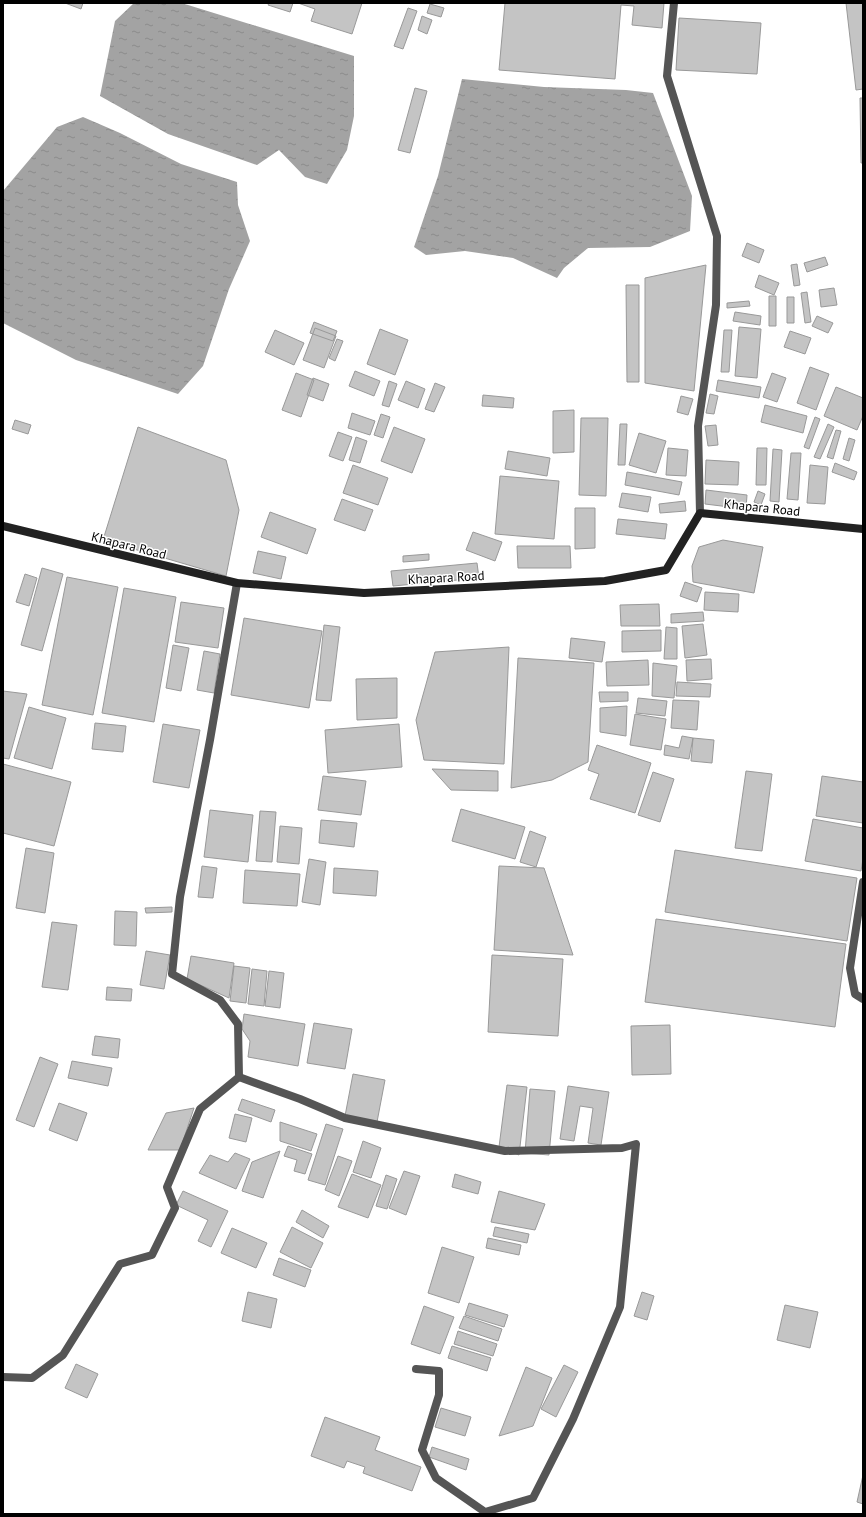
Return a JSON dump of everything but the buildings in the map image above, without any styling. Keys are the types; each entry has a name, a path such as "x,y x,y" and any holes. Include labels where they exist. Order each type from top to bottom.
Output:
{"street":[{"path":"674,3 667,76 717,236 716,305 698,426 700,513"},
{"name":"Khapara Road","path":"3,526 237,583 364,594 605,581 666,570 700,513 863,529"},
{"path":"237,583 210,740 180,897 172,974 220,1000 238,1024 239,1077"},
{"path":"863,882 850,968 855,994 863,999"},
{"path":"3,1377 32,1378 63,1355 120,1264 152,1255 175,1208 167,1188 200,1110 239,1077"},
{"path":"239,1077 300,1099 345,1118 506,1151 622,1148 636,1144 620,1308 573,1419 533,1498 485,1513 436,1478 422,1450 439,1395 439,1370 416,1369"}],"water":[{"path":"134,3 181,3 354,56 354,116 347,150 327,184 305,177 279,150 257,165 168,134 100,96 115,21"},
{"path":"462,79 544,87 626,90 653,93 692,196 690,231 650,247 588,248 564,268 557,278 513,258 465,251 426,255 414,247 438,176"},
{"path":"83,117 120,133 181,164 237,182 238,205 250,241 229,289 203,366 178,394 76,360 3,323 3,191 57,127"}]}
